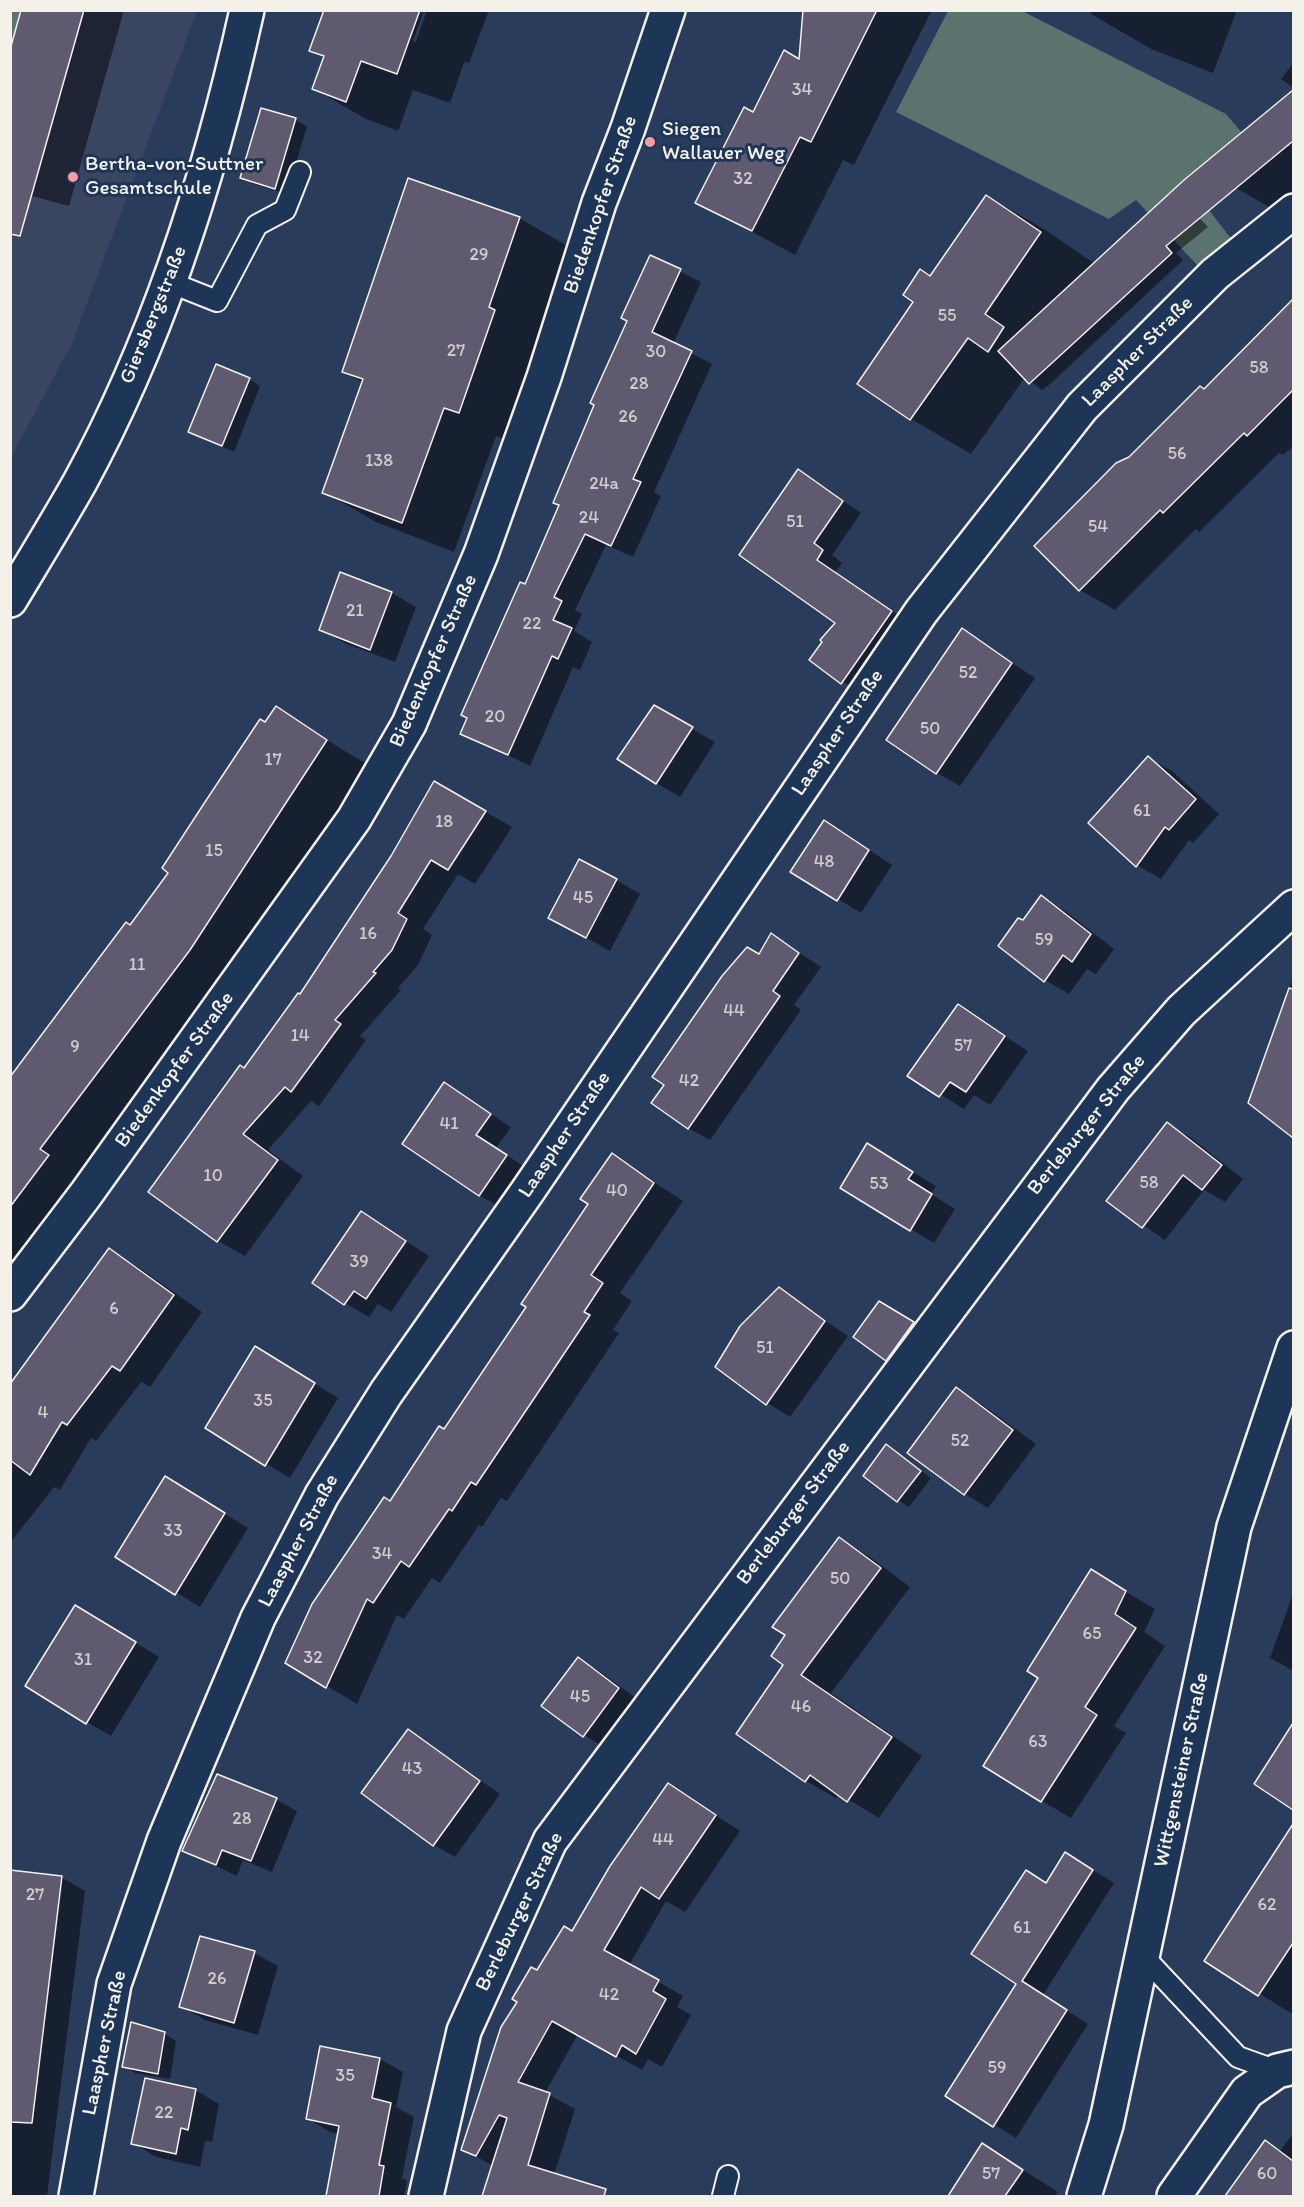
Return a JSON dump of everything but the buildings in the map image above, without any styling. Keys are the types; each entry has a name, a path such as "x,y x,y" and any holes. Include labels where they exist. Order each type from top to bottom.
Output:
{"street":[{"name":"Giersbergstraße","path":"10,600 80,480 119,400 169,282 212,152 247,10"},
{"name":"Biedenkopfer Straße","path":"10,1294 86,1194 354,819 409,724 481,554 544,377 599,203 627,131 668,10"},
{"name":"Laaspher Straße","path":"76,2196 114,1984 160,1852 214,1717 258,1618 322,1495 386,1392 527,1192 914,622 977,537 1082,406 1215,274 1293,211"},
{"name":"Berleburger Straße","path":"426,2196 464,2031 550,1841 1113,1089 1181,1011 1293,907"},
{"name":"Wittgensteiner Straße","path":"1084,2196 1106,2125 1234,1527 1293,1348"},
{"path":"1174,2196 1246,2092 1285,2069"}],"lane":[{"path":"169,282 217,301 256,225 285,210 300,172"},
{"path":"1143,1956 1238,2057 1285,2069"},
{"path":"723,2196 728,2176"}],"shaded area":[{"name":"Bertha-von-Suttner Gesamtschule","path":"11,11 197,11 72,343 11,458"}],"green space":[{"path":"10,11 21,11 13,42 11,41"},
{"path":"948,11 1022,11 1226,114 1242,133 1209,210 1232,240 1199,267 1136,200 1109,219 896,112"}],"place":[{"name":"Siegen Wallauer Weg","path":"650,142"},
{"name":"Bertha-von-Suttner Gesamtschule","path":"73,177"}]}
